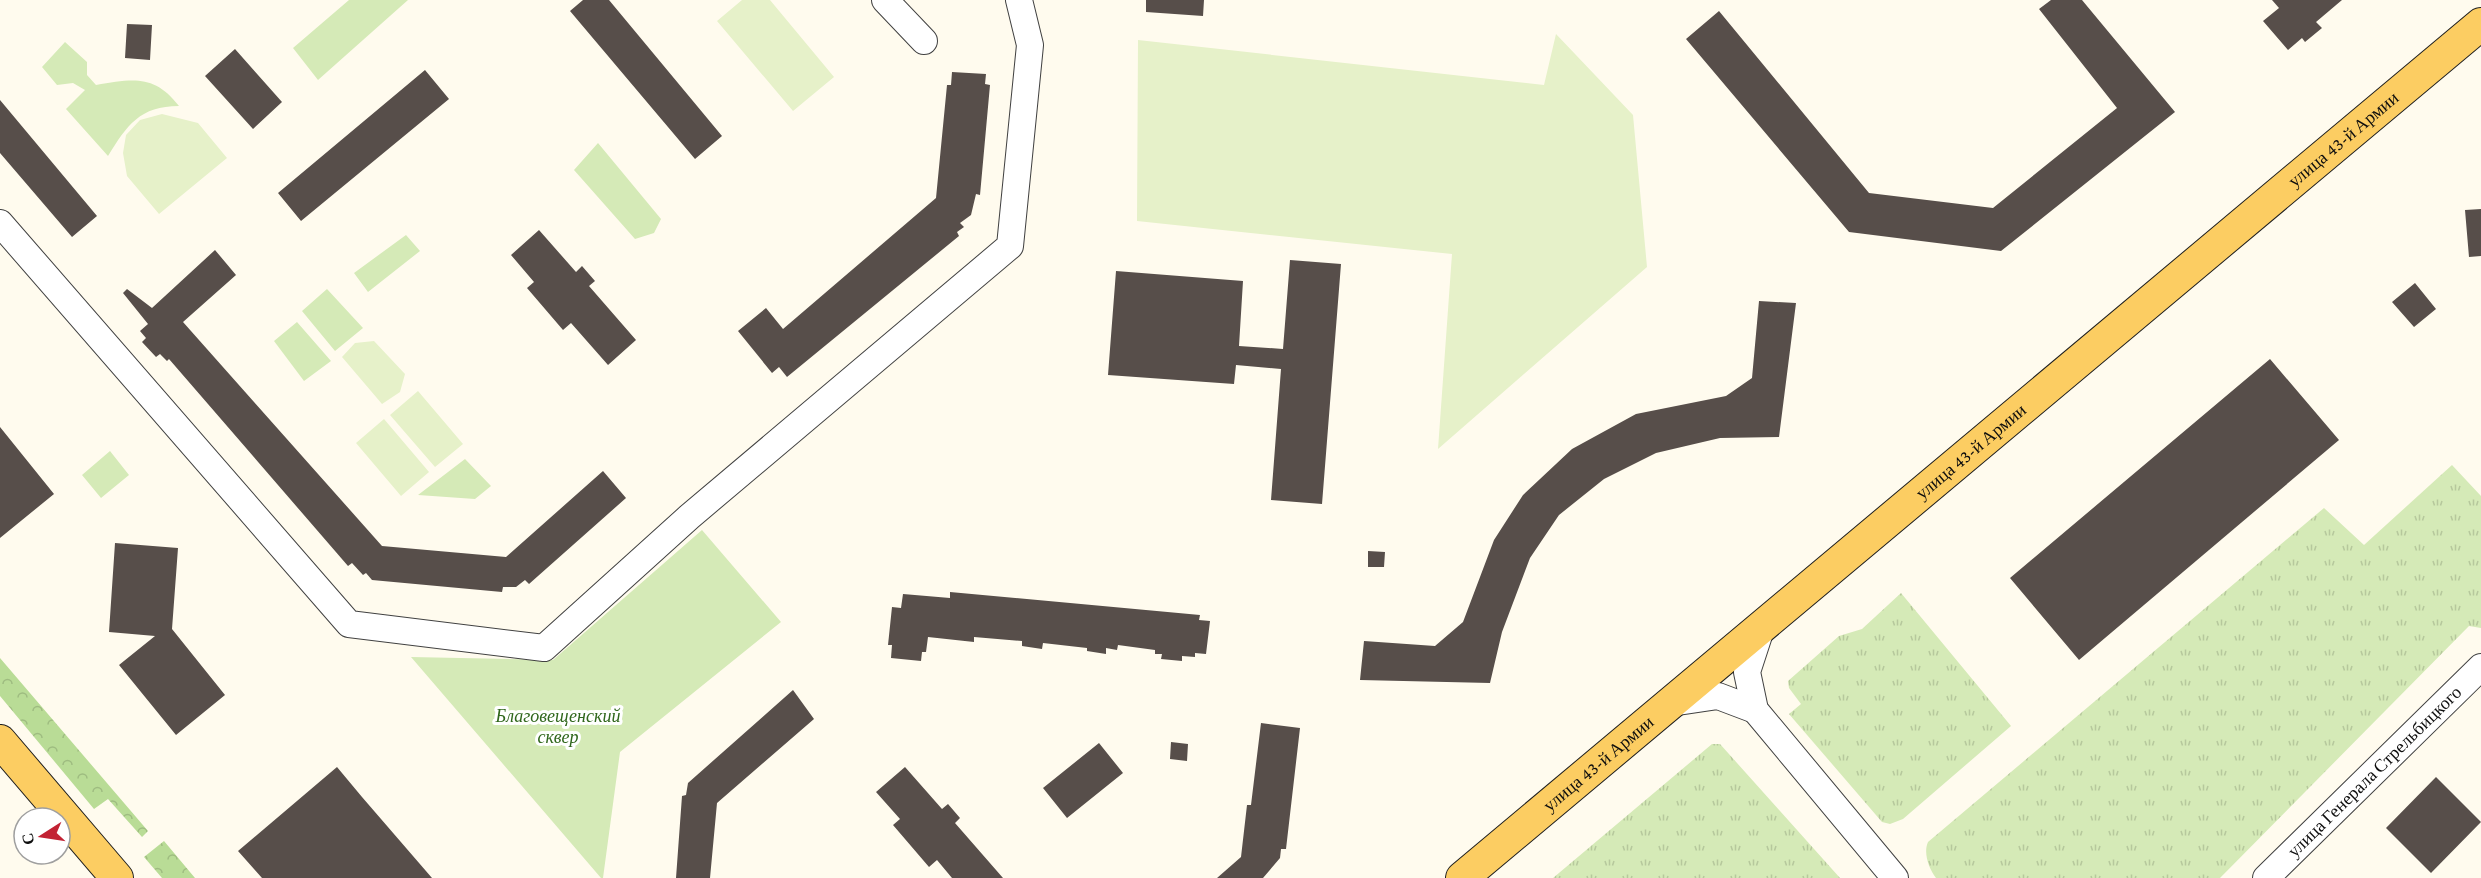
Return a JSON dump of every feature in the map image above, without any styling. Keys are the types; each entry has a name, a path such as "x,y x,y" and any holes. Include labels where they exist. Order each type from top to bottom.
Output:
{"main road":[{"name":"улица 43-й Армии","path":"1462,878 2481,24"},
{"path":"0,741 117,878"}],"street":[{"path":"885,0 924,41"},
{"path":"0,224 348,624 544,648 689,517 1010,246 1030,45 1019,0"},
{"path":"1755,711 1747,672 1762,626"},
{"name":"улица Генерала Стрельбицкого","path":"2266,878 2481,667"},
{"path":"1671,703 1718,696 1755,711 1894,878"}],"green space":[{"path":"349,0 408,0 318,80 293,48"},
{"path":"742,0 770,0 834,77 793,111 717,21"},
{"path":"1556,34 1633,115 1647,267 1438,449 1452,254 1137,221 1138,40 1544,85"},
{"path":"65,42 87,62 87,75 96,85 121,81 142,81 161,88 179,106 154,109 136,119 108,156 66,109 85,90 73,83 57,85 42,67"},
{"path":"162,114 198,123 227,158 159,214 127,176 123,153 126,135 140,120"},
{"path":"598,143 661,219 654,233 635,239 574,170"},
{"path":"406,235 420,251 368,292 354,273"},
{"path":"327,289 363,328 335,351 302,311"},
{"path":"297,322 331,361 304,381 274,341"},
{"path":"374,341 405,374 400,392 382,404 342,357 355,343"},
{"path":"418,391 463,444 435,467 390,415"},
{"path":"384,419 429,472 401,496 356,443"},
{"path":"110,451 129,475 101,498 82,475"},
{"path":"465,459 491,486 475,499 418,495"},
{"path":"2452,465 2481,496 2481,628 2469,626 2220,878 1936,878 1928,861 1926,851 1928,842 2324,508 2364,545"},
{"name":"Благовещенский сквер","path":"702,530 781,622 620,752 603,878 601,878 411,657 553,660"},
{"path":"1901,593 2011,726 1903,819 1890,824 1882,822 1789,714 1801,704 1789,688 1788,681 1839,636 1862,629"},
{"path":"0,658 148,831 142,837 108,799 94,809 0,696"},
{"path":"1712,744 1720,744 1840,878 1553,878"},
{"path":"164,841 195,878 162,878 144,857"}],"building":[{"path":"583,0 609,0 722,136 695,159 570,11"},
{"path":"1146,0 1204,0 1203,16 1146,12"},
{"path":"2051,0 2082,0 2175,112 2001,251 1849,232 1686,39 1719,11 1869,193 1993,208 2117,108 2039,9"},
{"path":"2272,0 2342,0 2316,22 2322,28 2305,42 2302,38 2288,50 2263,21 2279,8"},
{"path":"127,24 152,25 150,60 125,58"},
{"path":"235,49 282,102 253,129 205,76"},
{"path":"425,70 449,99 301,221 278,193"},
{"path":"952,72 986,74 985,84 990,85 980,195 976,194 971,215 960,223 964,227 957,232 959,236 787,377 779,367 772,373 738,331 766,308 783,329 936,198 947,85 951,85"},
{"path":"0,100 97,216 72,237 0,153"},
{"path":"2481,209 2481,256 2469,257 2465,210"},
{"path":"539,230 576,272 582,266 595,281 589,286 636,340 608,365 571,323 563,330 527,288 534,282 511,255"},
{"path":"215,250 236,275 183,322 382,546 506,557 603,471 626,498 529,584 525,580 516,587 503,587 502,592 372,580 366,573 363,575 352,563 348,566 169,359 167,361 160,354 156,357 142,342 146,338 140,331 148,324 123,293 127,289 152,308"},
{"path":"1290,260 1341,264 1322,504 1271,500 1281,369 1236,365 1234,384 1108,375 1116,271 1243,281 1239,346 1283,349"},
{"path":"2415,283 2436,309 2414,327 2392,302"},
{"path":"1759,301 1796,303 1779,437 1720,438 1656,453 1604,479 1559,515 1530,558 1502,632 1490,683 1360,680 1364,641 1435,646 1463,622 1494,540 1523,495 1572,449 1636,414 1726,396 1752,378"},
{"path":"2270,359 2339,440 2079,660 2010,578"},
{"path":"0,427 54,494 0,538"},
{"path":"115,543 178,548 172,629 225,695 176,735 119,665 155,636 109,632"},
{"path":"1368,551 1385,552 1384,567 1368,567"},
{"path":"950,592 1200,615 1199,620 1210,621 1206,654 1195,653 1195,657 1182,656 1182,661 1161,659 1162,654 1155,654 1155,650 1118,645 1117,650 1106,648 1106,654 1087,651 1087,648 1043,643 1042,649 1022,646 1022,641 974,637 974,642 928,637 926,652 922,652 921,661 891,658 892,645 888,645 892,607 901,608 903,594 950,598"},
{"path":"793,690 814,719 717,803 710,878 676,878 682,796 686,795 688,783"},
{"path":"1261,723 1300,728 1286,849 1281,849 1280,858 1263,878 1217,878 1241,857 1247,805 1251,805"},
{"path":"1171,742 1188,744 1187,761 1170,759"},
{"path":"1099,743 1123,773 1067,818 1043,788"},
{"path":"337,767 432,878 262,878 238,851"},
{"path":"905,767 942,809 948,804 960,818 955,823 1003,878 952,878 937,860 929,867 893,825 900,819 876,792"},
{"path":"2436,777 2481,822 2431,873 2386,828"}]}
